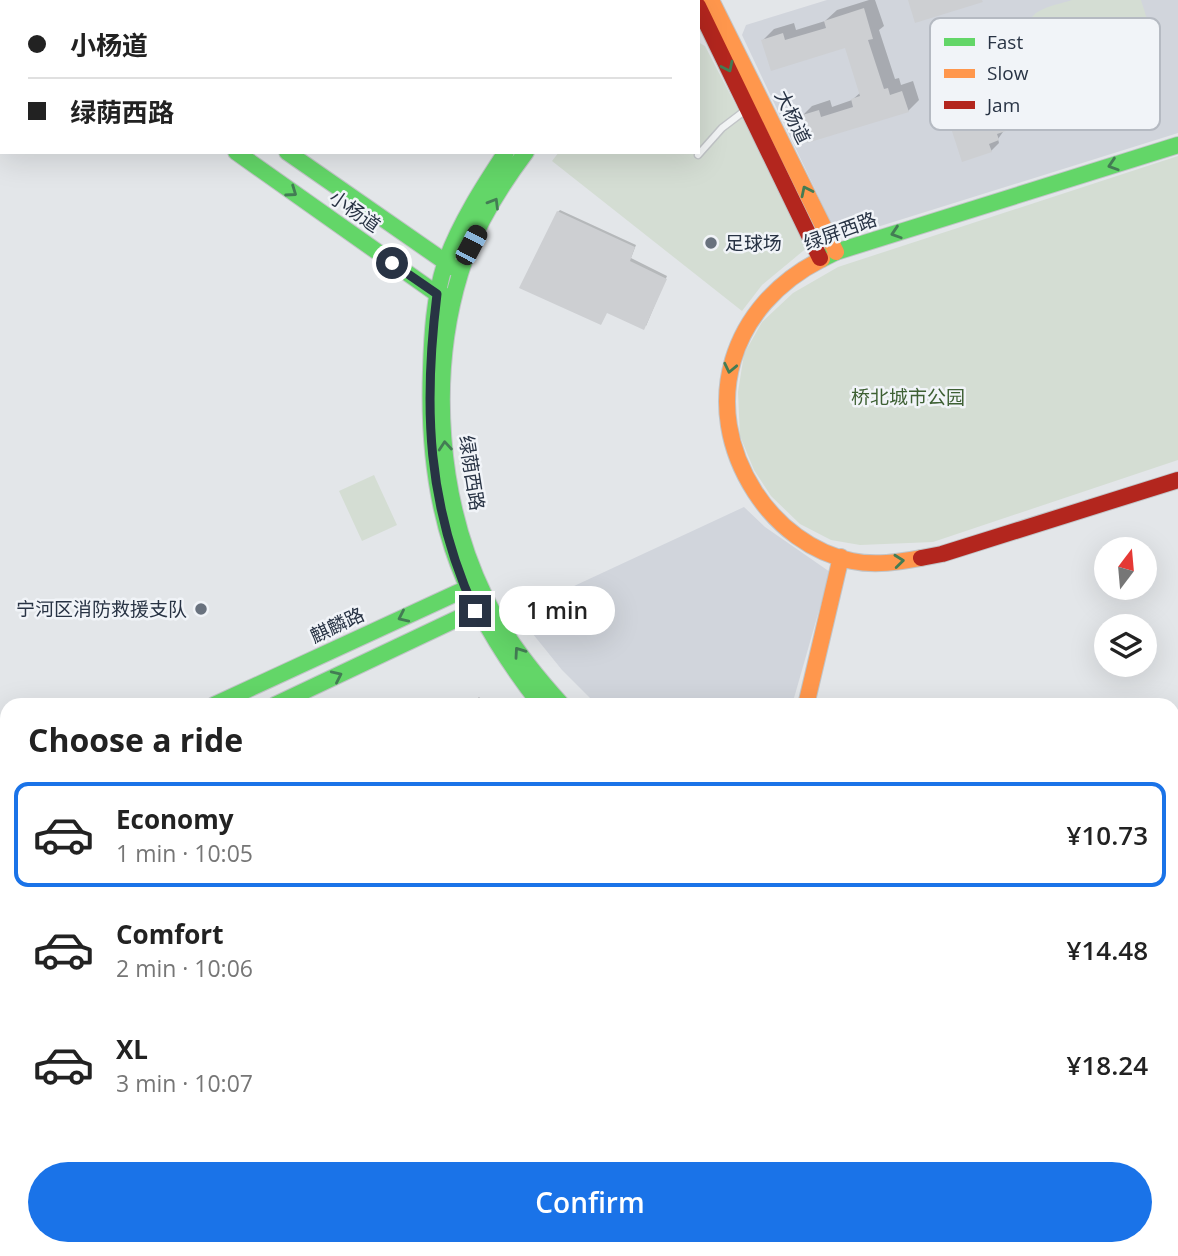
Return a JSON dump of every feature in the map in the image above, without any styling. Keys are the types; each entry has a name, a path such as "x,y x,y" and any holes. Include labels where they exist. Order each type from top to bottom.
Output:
{"street":[{"name":"大杨道","path":"710,0 836,252"},
{"name":"大杨道","path":"700,9 820,258"},
{"name":"绿屏西路","path":"1178,145 836,252 799,270 767,297 742,332 728,373 726,415 728,437 743,478 792,535 817,549 846,559 875,564 942,554 1178,480"},
{"name":"小杨道","path":"239,154 445,296"},
{"name":"小杨道","path":"290,154 453,268"},
{"name":"绿荫西路","path":"505,154 465,220 445,296 429,378 430,443 440,506 472,586 511,668 535,698"},
{"name":"绿荫西路","path":"453,268 525,154"},
{"path":"808,698 846,559"},
{"path":"818,698 846,559"},
{"name":"麒麟路","path":"229,698 472,586"},
{"name":"绿荫西路","path":"482,607 503,629 556,698"},
{"path":"290,698 482,607"}],"lane":[{"path":"700,153 722,128 748,109"}],"shaded area":[{"path":"827,0 1178,0 1178,133 858,233 832,225 742,35 746,25"},
{"path":"744,507 765,527 830,572 794,698 590,698 562,670 516,613"}],"green space":[{"path":"1072,0 1141,0 1146,18 1032,18 1050,6"},
{"path":"700,43 705,46 809,246 762,285 742,311 552,161 557,154 700,154"},
{"name":"桥北城市公园","path":"1178,156 1178,460 933,542 860,545 831,540 800,524 771,496 754,470 740,436 738,392 744,354 762,322 793,293 838,267"},
{"path":"374,475 397,525 362,541 339,491"}],"building":[{"path":"908,0 983,2 930,18 915,23"},
{"path":"864,8 873,39 868,40 884,89 888,88 890,95 902,91 909,112 807,143 799,116 819,110 821,117 853,107 851,99 860,96 845,48 771,71 761,40 783,33 785,40 826,28 824,21"},
{"path":"952,130 1009,130 997,134 999,140 989,144 992,152 962,162"},
{"path":"557,211 635,247 630,261 667,279 644,330 607,313 601,325 519,288"}],"traffic: fast":[{"path":"822,259 836,252 1178,145"},
{"path":"239,154 437,294 446,296"},
{"path":"290,154 454,268"},
{"path":"505,154 464,220 441,277 433,330 431,419 434,464 441,507 468,588 512,666 536,698"},
{"path":"525,154 488,210 472,241 460,274 450,313 444,354 443,437 457,520 485,597 519,654 556,698"},
{"path":"229,698 474,585"},
{"path":"290,698 484,606"}],"traffic: slow":[{"path":"711,0 836,252"},
{"path":"822,259 790,279 765,303 746,330 733,360 727,392 729,425 738,459 755,492 774,516 810,545 837,557 869,563 921,558"},
{"path":"808,698 841,557"}],"traffic: jam":[{"path":"700,10 820,258"},
{"path":"921,558 942,554 1178,480"}],"place":[{"name":"足球场","path":"711,243"},
{"name":"宁河区消防救援支队","path":"201,609"}],"route":[{"path":"392,263 437,294 429,378 430,443 445,526 456,564 475,611"}]}
